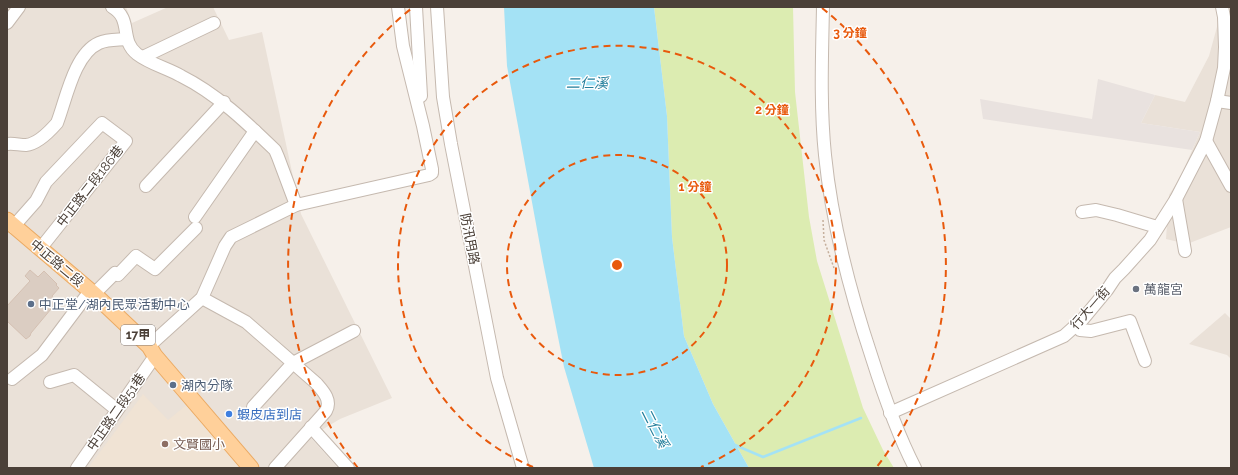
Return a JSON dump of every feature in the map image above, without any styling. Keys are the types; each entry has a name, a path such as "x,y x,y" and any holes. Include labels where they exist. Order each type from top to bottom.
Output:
{"main road":[{"name":"中正路二段","path":"10,223 92,293 152,351 251,468"}],"street":[{"path":"7,23 19,7"},
{"path":"112,7 123,16 129,45 136,53 181,76 224,102 275,150 296,205"},
{"path":"275,468 310,427 326,411 329,406 328,400 324,392 316,383 246,322 202,298 225,246 231,237 296,205 429,175 432,173 423,126 403,46 398,7"},
{"path":"416,7 423,126"},
{"name":"防汛用路","path":"437,7 443,97 451,144 497,378 523,468"},
{"path":"823,7 823,106 825,155 835,226 856,309 890,413 915,468"},
{"name":"行大一街","path":"890,413 1064,336 1077,326 1115,278 1150,240 1176,199 1206,141 1218,101 1224,68 1226,47 1222,7"},
{"path":"143,57 214,23"},
{"path":"7,144 14,143 28,145 35,142 52,129 57,124 74,72 86,53 92,47 107,40 127,39"},
{"path":"1218,101 1231,103"},
{"path":"146,186 224,102"},
{"name":"中正路二段186巷","path":"10,223 36,201 46,182 102,123 126,141 40,249"},
{"path":"12,379 42,355 92,293 115,273 118,275 136,256 155,269 195,223 255,131"},
{"path":"1206,141 1231,186"},
{"path":"1176,199 1185,251"},
{"path":"1082,212 1096,210 1157,227"},
{"name":"中正路二段51巷","path":"77,468 117,410 152,351 202,298"},
{"path":"1077,326 1080,330 1091,331 1130,321 1145,361"},
{"path":"253,407 293,363 354,331"},
{"path":"50,382 74,375 117,410"},
{"path":"310,427 348,468"}],"shaded area":[{"path":"7,7 126,7 132,23 168,7 213,7 229,40 262,32 301,214 392,398 340,419 310,437 338,468 7,468"},
{"path":"1218,7 1231,7 1231,227 1187,244 1166,239 1169,195 1180,178 1200,132 1141,123 1155,95 1185,102 1209,56 1220,16"},
{"path":"1098,79 1155,95 1141,123 1200,132 1192,150 983,119 980,99 1092,119"},
{"path":"1225,313 1231,319 1231,359 1227,355 1189,344"},
{"name":"文賢國小","path":"143,394 168,420 189,403 245,468 88,468"}],"green space":[{"path":"654,7 793,7 795,92 809,217 817,261 863,408 883,450 894,468 749,468 713,404 684,336 672,237 667,116"}],"water":[{"name":"二仁溪","path":"504,7 654,7 667,116 672,237 684,336 713,404 749,468 594,468 564,367 543,262 507,66"}],"building":[{"name":"中正堂/湖內民眾活動中心","path":"30,270 38,277 44,271 59,288 52,296 56,303 26,339 7,321 7,306 30,281 25,276"}],"waterway":[{"path":"735,445 763,457 861,418"}],"place":[{"name":"萬龍宮","path":"1136,289"},
{"name":"中正堂/湖內民眾活動中心","path":"31,304"},
{"name":"湖內分隊","path":"173,385"},
{"name":"蝦皮店到店","path":"229,414"},
{"name":"文賢國小","path":"165,444"}]}
